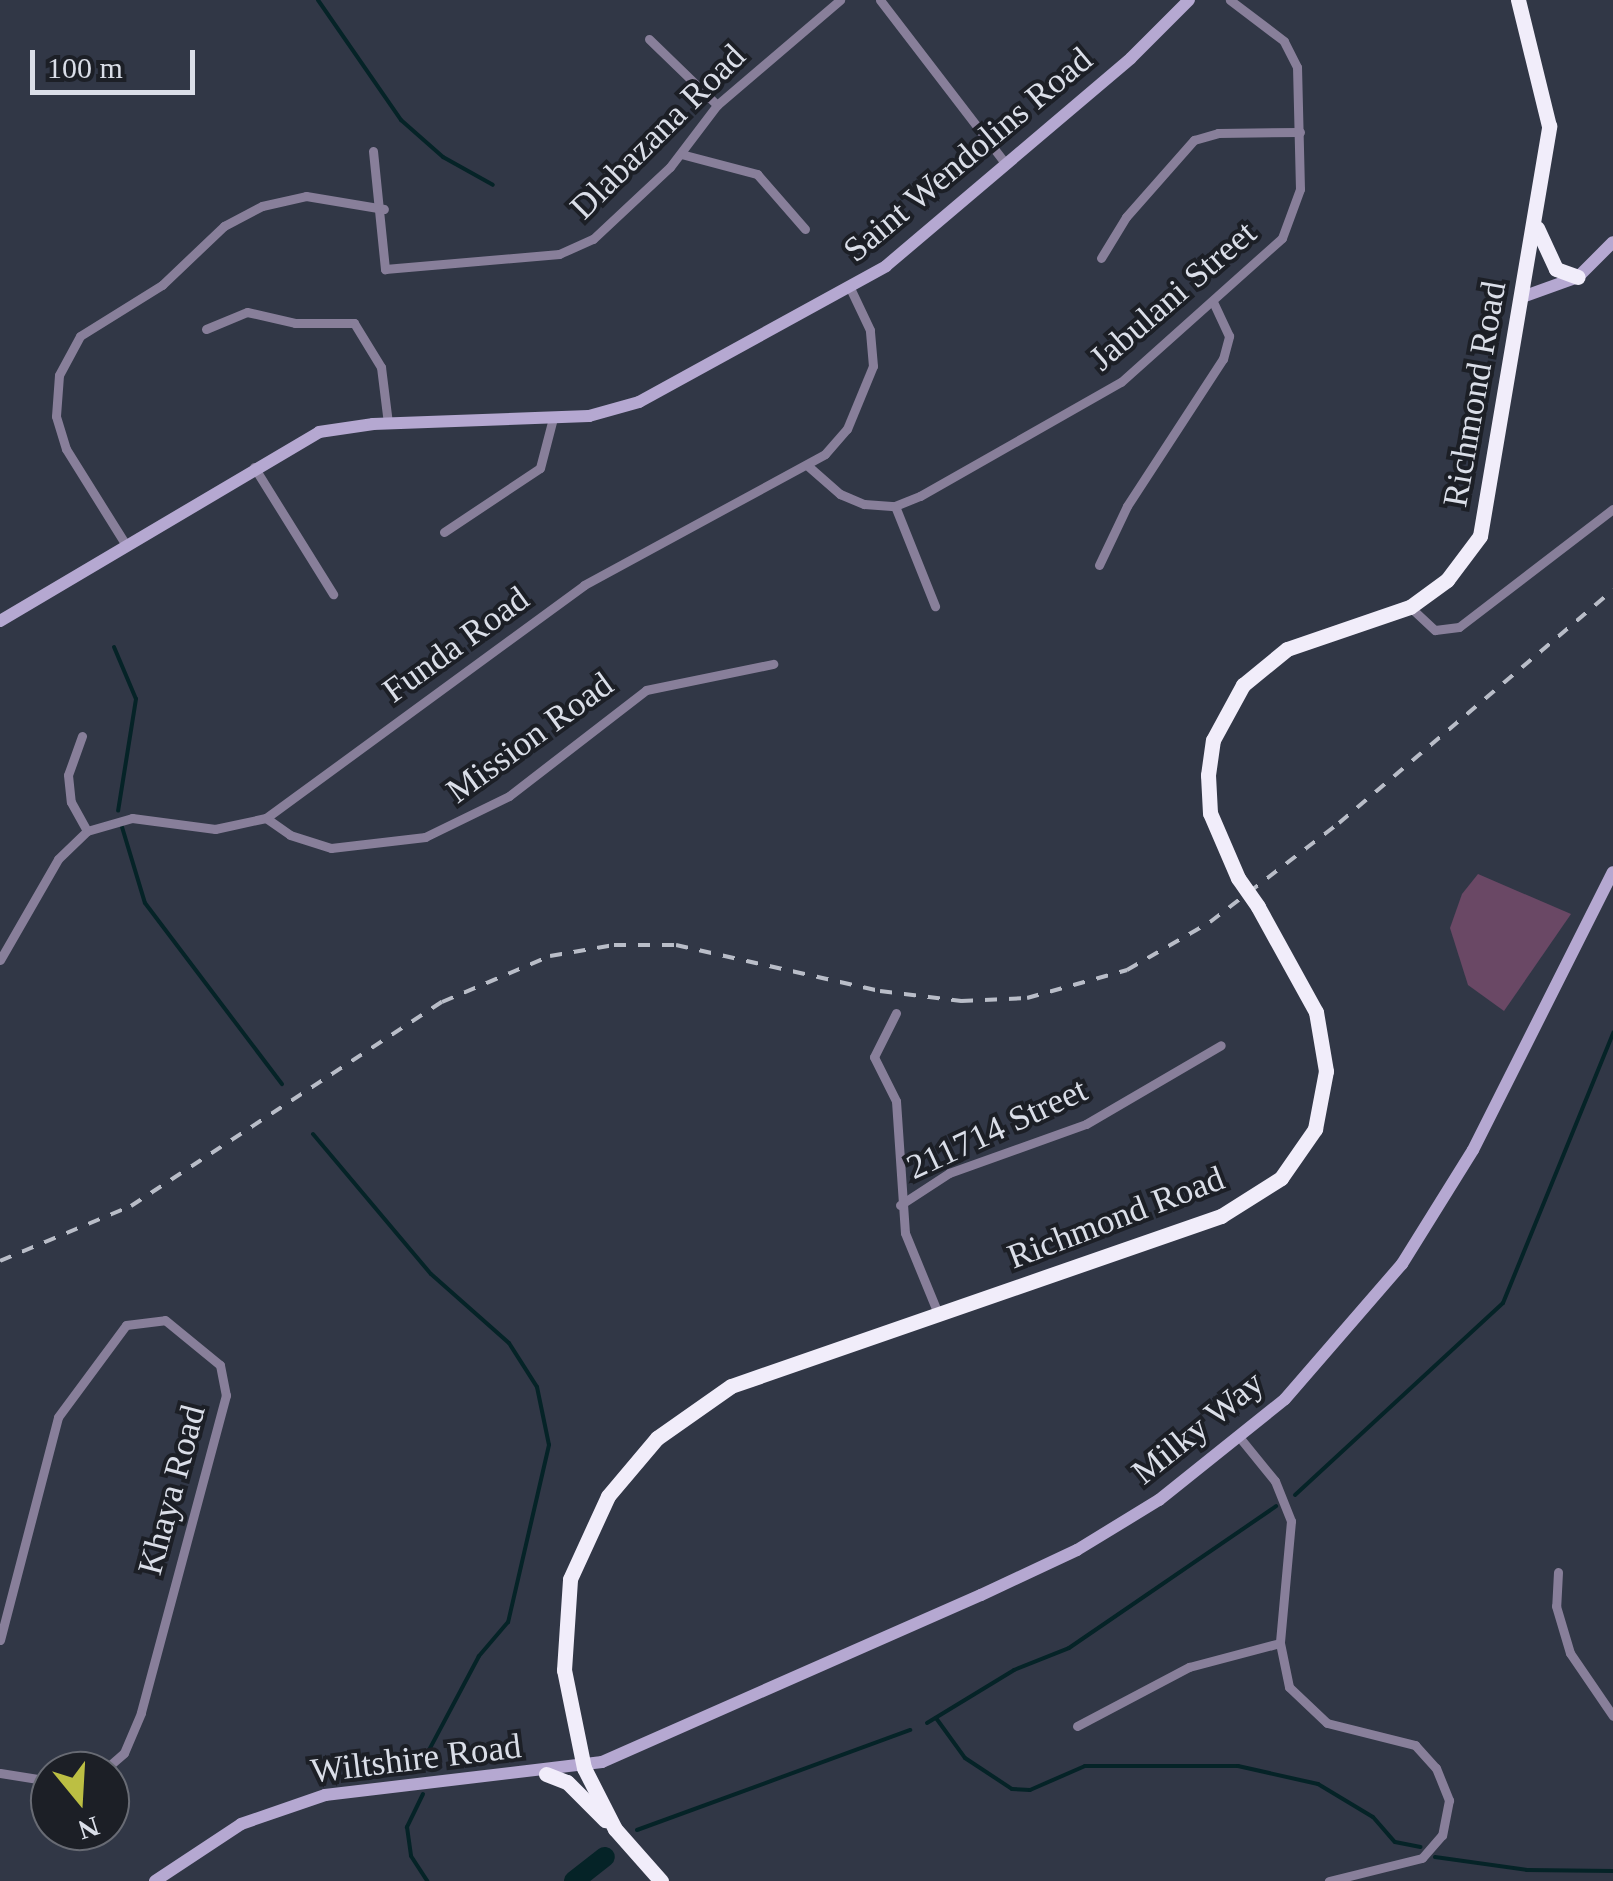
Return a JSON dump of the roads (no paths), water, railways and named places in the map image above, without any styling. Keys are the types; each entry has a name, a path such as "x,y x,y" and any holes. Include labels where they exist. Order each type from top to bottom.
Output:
{"highway":[{"name":"Richmond Road","path":"661,1881 615,1829 584,1768 564,1670 564,1619 583,1542 630,1467 695,1408 732,1386 1221,1216 1295,1164 1320,1114 1323,1042 1316,1012 1238,878 1210,813 1208,774 1227,708 1253,674 1286,649 1410,607 1447,580 1480,536 1550,126 1518,0"},
{"path":"1535,219 1548,259 1578,277"},
{"path":"546,1774 567,1782 615,1829"}],"street":[{"name":"Dlabazana Road","path":"384,209 385,268 398,270 570,250 593,238 681,154 717,105 840,0"},
{"path":"880,0 1006,164"},
{"name":"Saint Wendolins Road","path":"0,621 319,432 388,423 601,414 638,402 851,290 1006,164 1189,0"},
{"name":"Jabulani Street","path":"896,506 1120,382 1212,302 1292,220 1300,132 1292,53 1230,0"},
{"path":"648,39 717,105"},
{"path":"1101,258 1126,217 1194,140 1218,133 1300,132"},
{"path":"126,545 62,438 59,376 88,327 190,262 224,226 289,197 334,197 384,209 373,151"},
{"path":"681,154 757,174 804,230"},
{"path":"1522,297 1578,277 1613,242"},
{"name":"Funda Road","path":"86,831 132,818 215,829 266,818 570,595 808,466 846,429 873,366 870,330 851,290"},
{"path":"1099,565 1127,506 1223,360 1229,336 1212,302"},
{"path":"206,329 246,312 295,324 354,323 382,367 388,423"},
{"path":"444,532 540,468 553,418"},
{"path":"808,466 853,501 896,506 935,606"},
{"path":"254,468 333,594"},
{"path":"1410,607 1435,630 1459,627 1613,509"},
{"name":"Mission Road","path":"266,818 290,835 331,848 425,838 509,796 646,690 773,664"},
{"path":"0,960 58,860 86,831 71,802 68,775 82,736"},
{"name":"Milky Way","path":"584,1768 1078,1550 1160,1500 1240,1438 1336,1345 1436,1215 1613,872"},
{"path":"896,1013 874,1057 896,1101 900,1205 908,1246 939,1316"},
{"name":"211714 Street","path":"900,1205 949,1173 1086,1124 1222,1045"},
{"name":"Khaya Road","path":"0,1640 58,1418 126,1325 165,1320 220,1365 226,1395 138,1724 125,1751"},
{"path":"1240,1438 1275,1481 1291,1520 1280,1643 1289,1687 1313,1716 1415,1745 1436,1768 1448,1800 1442,1835 1422,1858 1330,1881"},
{"path":"1558,1572 1556,1606 1570,1653 1613,1716"},
{"path":"1077,1726 1190,1667 1280,1643"},
{"name":"Wiltshire Road","path":"155,1881 241,1824 314,1798 396,1784 584,1768"},
{"path":"0,1773 30,1778"}],"waterway":[{"path":"318,0 401,120 443,157 493,185"},
{"path":"114,647 136,699 118,811"},
{"path":"122,827 145,903 282,1084"},
{"path":"1295,1495 1503,1303 1613,1033"},
{"path":"313,1134 431,1274 509,1343 537,1387 549,1445 508,1622 479,1656 422,1763"},
{"path":"927,1723 1014,1670 1069,1648 1276,1506"},
{"path":"936,1718 965,1758 1012,1789 1030,1790 1085,1766 1238,1766 1318,1784 1373,1817 1395,1842 1421,1847"},
{"path":"637,1830 910,1730"},
{"path":"423,1794 407,1827 411,1856 427,1881"},
{"path":"574,1881 605,1857"},
{"path":"1435,1857 1527,1870 1613,1871"}],"railway":[{"path":"0,1261 131,1206 442,1002 550,956 614,945 676,945 880,991 961,1001 1027,998 1127,970 1210,922 1339,823 1613,590"}]}
